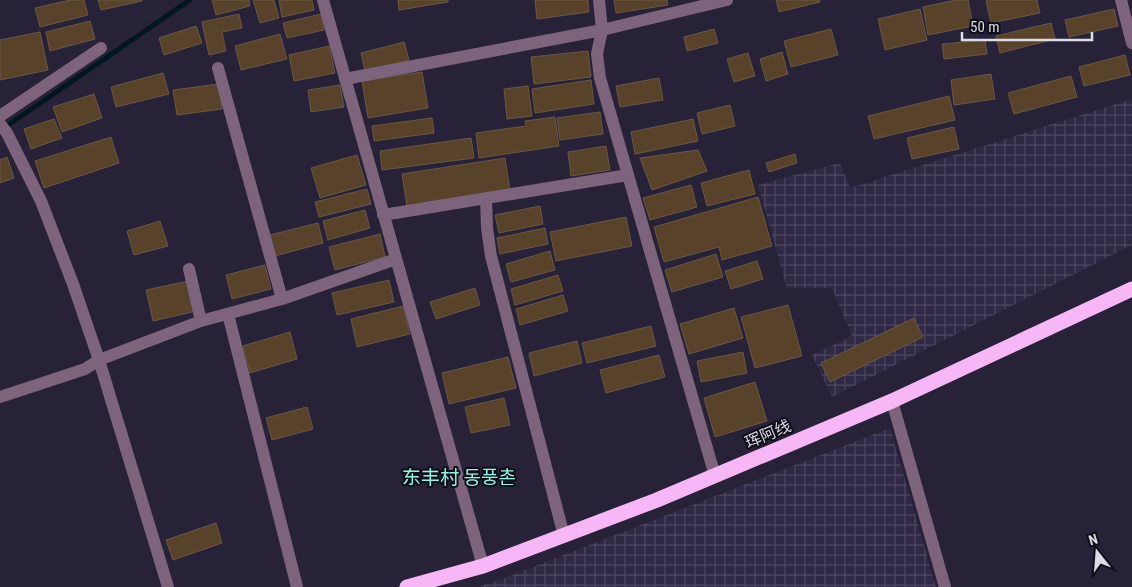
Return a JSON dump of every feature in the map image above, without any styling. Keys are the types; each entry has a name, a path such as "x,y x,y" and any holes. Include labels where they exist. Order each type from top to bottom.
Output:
{"highway":[{"name":"珲阿线","path":"407,587 483,566 715,476 892,401 1132,289"}],"street":[{"path":"323,0 483,566"},
{"path":"599,0 602,30 598,54 600,78 715,476"},
{"path":"345,79 602,30 727,0"},
{"path":"1121,0 1132,43"},
{"path":"0,116 101,48"},
{"path":"218,68 282,299"},
{"path":"2,127 41,201 74,284 168,587"},
{"path":"383,215 628,175"},
{"path":"486,198 487,228 491,256 564,536"},
{"path":"0,397 85,370 99,360 201,321 282,299 396,260"},
{"path":"189,269 201,321"},
{"path":"228,314 296,587"},
{"path":"892,401 945,587"}],"shaded area":[{"path":"1132,99 1132,245 832,397 812,355 852,336 832,288 787,288 758,185 840,163 850,188"},
{"path":"890,428 936,587 477,587 505,578"}],"building":[{"path":"70,0 84,0 88,15 40,27 35,8"},
{"path":"98,0 142,0 142,1 101,10"},
{"path":"212,0 249,0 250,6 216,15"},
{"path":"253,0 274,0 279,18 260,23"},
{"path":"279,0 312,0 314,10 282,17"},
{"path":"398,0 448,0 448,2 399,10"},
{"path":"535,0 588,0 589,12 537,19"},
{"path":"614,0 667,0 668,5 616,13"},
{"path":"776,0 819,0 820,2 779,12"},
{"path":"956,0 968,0 973,26 928,35 923,7"},
{"path":"1037,0 1040,13 991,23 986,1"},
{"path":"920,9 927,40 885,50 878,19"},
{"path":"1114,9 1118,26 1069,37 1065,20"},
{"path":"239,14 242,28 222,32 226,51 209,55 202,22"},
{"path":"321,14 324,30 287,38 283,23"},
{"path":"90,21 95,39 50,51 46,32"},
{"path":"1051,23 1055,39 1000,53 996,36"},
{"path":"196,26 202,43 164,55 159,38"},
{"path":"714,29 718,43 687,51 684,37"},
{"path":"831,29 838,55 791,67 784,41"},
{"path":"40,32 48,70 0,80 0,40"},
{"path":"280,34 287,59 241,70 235,46"},
{"path":"985,40 987,54 944,59 942,44"},
{"path":"404,42 409,60 365,71 361,53"},
{"path":"329,46 335,73 294,81 289,55"},
{"path":"588,51 591,77 534,84 531,57"},
{"path":"782,52 788,74 766,81 760,59"},
{"path":"748,53 755,76 734,82 727,59"},
{"path":"1125,55 1130,75 1084,86 1079,67"},
{"path":"422,72 428,108 368,118 362,81"},
{"path":"163,73 169,94 116,107 111,87"},
{"path":"991,74 995,99 954,105 951,80"},
{"path":"1071,76 1077,97 1014,114 1008,93"},
{"path":"659,78 663,100 620,107 616,86"},
{"path":"591,80 594,104 535,113 532,89"},
{"path":"219,84 222,109 177,115 173,90"},
{"path":"340,85 344,107 311,112 308,90"},
{"path":"528,86 532,116 507,119 504,89"},
{"path":"94,94 102,118 62,132 53,107"},
{"path":"949,96 955,120 874,139 868,116"},
{"path":"730,105 735,126 702,134 697,113"},
{"path":"600,112 603,134 560,140 557,118"},
{"path":"555,117 559,146 479,158 476,133 526,126 525,121"},
{"path":"432,118 434,133 374,141 372,126"},
{"path":"54,119 62,138 31,149 24,129"},
{"path":"693,119 698,141 635,154 631,132"},
{"path":"954,127 959,149 912,159 907,138"},
{"path":"111,137 119,163 44,188 35,161"},
{"path":"471,138 474,158 382,170 380,151"},
{"path":"606,146 610,170 571,176 568,152"},
{"path":"698,150 707,171 652,190 640,158"},
{"path":"795,154 797,163 769,172 766,163"},
{"path":"357,155 366,185 320,198 311,168"},
{"path":"7,157 14,178 0,183 0,160"},
{"path":"505,158 510,190 407,206 402,174"},
{"path":"749,170 755,194 707,206 701,183"},
{"path":"691,185 697,207 650,220 643,198"},
{"path":"367,189 371,204 319,217 315,202"},
{"path":"758,197 772,246 722,260 719,247 664,262 654,227"},
{"path":"540,206 543,224 499,233 495,215"},
{"path":"365,210 370,228 328,240 323,221"},
{"path":"626,217 632,246 556,261 550,232"},
{"path":"160,221 168,246 134,255 127,231"},
{"path":"318,223 323,243 275,256 270,235"},
{"path":"545,228 548,244 500,254 497,238"},
{"path":"380,234 385,257 335,270 329,247"},
{"path":"550,251 555,270 511,282 506,264"},
{"path":"716,254 723,277 672,292 665,270"},
{"path":"757,261 763,279 731,289 725,271"},
{"path":"265,265 271,289 232,299 226,275"},
{"path":"558,275 563,291 515,305 511,289"},
{"path":"389,280 394,302 337,315 332,293"},
{"path":"188,281 196,311 153,321 146,290"},
{"path":"475,288 480,305 436,319 430,302"},
{"path":"563,295 568,311 520,325 516,309"},
{"path":"788,305 802,356 755,368 741,317"},
{"path":"403,306 410,334 357,347 351,319"},
{"path":"734,308 743,338 689,354 680,324"},
{"path":"914,318 923,337 830,382 821,363"},
{"path":"651,326 656,346 587,363 582,343"},
{"path":"290,332 297,359 250,373 243,346"},
{"path":"577,341 582,363 534,376 529,353"},
{"path":"743,352 747,373 701,382 697,361"},
{"path":"659,355 665,377 606,393 600,370"},
{"path":"508,357 516,388 449,404 442,373"},
{"path":"755,382 767,421 715,437 704,398"},
{"path":"504,398 510,425 471,433 465,407"},
{"path":"307,407 313,429 272,440 266,418"},
{"path":"216,523 222,543 173,560 166,540"}],"waterway":[{"path":"4,128 190,0"}],"district":[{"name":"东丰村 동풍촌","path":"459,477"}]}
